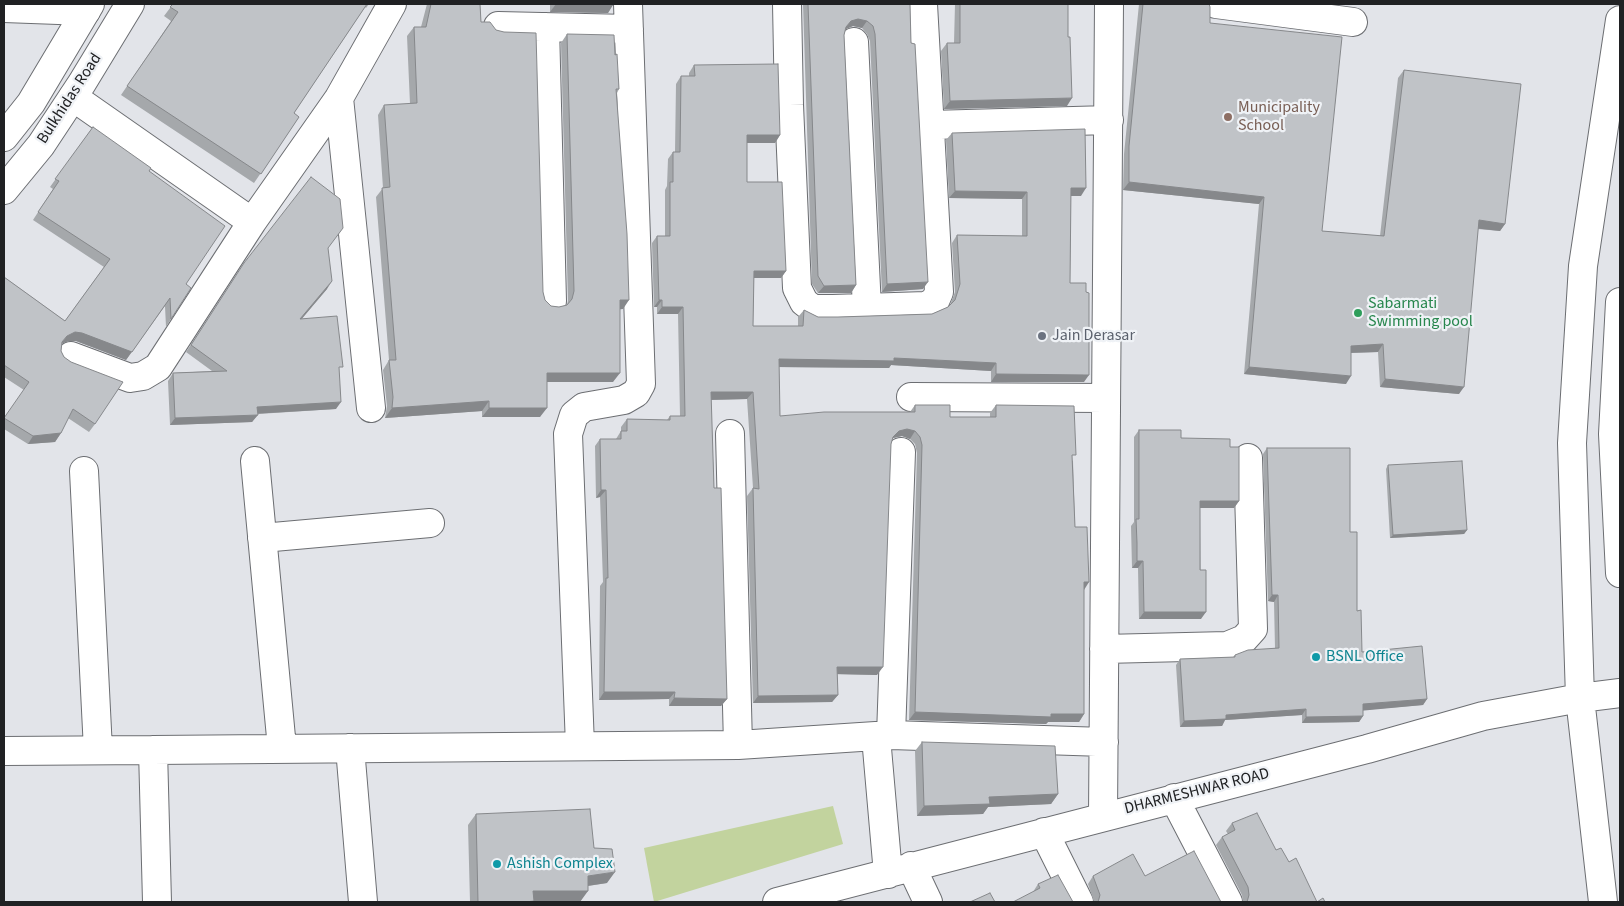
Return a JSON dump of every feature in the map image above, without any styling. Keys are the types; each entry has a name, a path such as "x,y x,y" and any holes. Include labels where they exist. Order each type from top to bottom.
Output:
{"street":[{"name":"Bulkhidas Road","path":"4,190 41,145 89,73 130,4"},
{"path":"72,356 130,378 143,376 158,366 252,222 339,98 392,4"},
{"path":"787,4 797,288 804,302 813,309 926,306 935,301 939,292 924,4"},
{"path":"1103,816 1109,4"},
{"path":"1216,4 1352,22"},
{"path":"4,8 88,7"},
{"path":"4,137 31,103 88,7"},
{"path":"498,26 545,27 628,16 641,384 636,392 624,400 584,407 574,415 568,434 580,746"},
{"path":"1603,902 1580,698 1572,443 1582,276 1620,20"},
{"path":"545,27 552,301"},
{"path":"854,42 867,308"},
{"path":"60,55 89,73"},
{"path":"73,97 252,222"},
{"path":"339,98 371,408"},
{"path":"930,125 1109,120"},
{"path":"1620,302 1613,434 1620,573"},
{"path":"911,397 1106,398"},
{"path":"730,434 738,745"},
{"path":"901,452 883,736 900,870 928,902"},
{"path":"1104,649 1227,646 1244,639 1253,629 1248,458"},
{"path":"255,461 282,748"},
{"path":"84,471 98,750"},
{"path":"262,538 430,523"},
{"name":"DHARMESHWAR ROAD","path":"795,900 1103,816 1367,749 1483,716 1580,698 1620,693"},
{"path":"4,751 738,745 883,736 1104,742"},
{"path":"350,748 363,902"},
{"path":"153,750 157,902"},
{"path":"1174,798 1228,902"},
{"path":"1044,832 1078,902"}],"green space":[{"path":"833,806 843,844 654,902 644,848"}],"building":[{"path":"173,4 367,4 294,113 299,117 261,174 127,86 178,12 170,7"},
{"path":"431,4 480,4 481,22 490,22 496,30 536,33 543,292 545,300 551,306 567,305 572,299 574,291 567,34 614,35 619,89 616,89 627,234 629,300 620,300 620,373 547,373 547,408 489,408 489,401 392,408 393,397 389,360 396,360 382,188 390,187 384,105 417,103 414,27 426,27"},
{"path":"556,4 613,4 613,5"},
{"path":"808,4 910,4 911,43 915,44 928,282 887,284 875,34 873,26 867,21 858,19 851,21 846,27 844,35 856,285 824,286 818,276"},
{"path":"960,4 1068,4 1072,98 950,101 947,43 960,43"},
{"path":"1143,4 1209,4 1210,23 1342,37 1322,231 1384,236 1404,70 1521,84 1505,224 1479,220 1464,387 1385,379 1383,344 1351,346 1351,376 1249,367 1264,197 1129,182 1129,146"},
{"path":"778,64 780,135 747,135 747,182 782,182 786,271 754,271 753,326 803,326 804,310 818,317 838,317 932,314 948,307 955,300 960,284 957,235 1027,236 1027,192 955,191 952,133 1085,129 1086,188 1071,188 1070,283 1086,283 1086,292 1089,293 1089,375 996,374 996,363 894,358 894,361 779,359 780,416 824,412 915,412 915,405 950,405 950,417 996,417 996,405 1074,406 1076,455 1072,455 1075,527 1087,527 1089,582 1084,582 1084,714 1051,714 1051,717 915,712 922,445 920,437 915,431 907,429 899,431 893,437 891,444 883,667 837,667 838,695 758,696 753,488 759,489 753,392 711,392 714,488 721,488 727,699 674,698 675,692 604,692 606,578 608,578 606,490 601,490 600,439 621,439 621,431 627,431 627,419 670,420 670,416 685,416 683,307 662,307 662,300 659,300 657,236 670,236 670,182 673,182 673,152 680,152 681,76 695,76 694,65"},
{"path":"93,127 151,168 149,171 225,226 186,284 191,288 171,319 170,298 132,352 82,333 75,332 67,336 62,342 61,351 64,357 71,362 123,382 95,424 73,409 61,433 33,436 4,418 29,382 4,365 4,277 65,321 110,259 38,212 59,181 55,179"},
{"path":"311,177 340,199 343,228 328,248 332,281 300,319 337,316 343,367 339,367 341,402 257,407 258,415 175,418 173,373 227,371 191,345 244,263"},
{"path":"1139,430 1181,430 1181,438 1230,439 1230,447 1239,447 1239,501 1200,501 1200,570 1206,570 1206,612 1144,612 1143,561 1137,561 1136,519 1139,519"},
{"path":"1267,448 1350,448 1350,532 1357,532 1357,611 1361,610 1362,652 1422,646 1427,699 1363,704 1363,716 1306,717 1306,709 1226,715 1226,719 1184,721 1180,659 1235,657 1235,655 1248,650 1279,648 1278,595 1272,595"},
{"path":"1462,461 1467,530 1393,535 1388,465"},
{"path":"922,742 1055,746 1058,794 989,797 990,804 924,806"},
{"path":"590,809 594,848 612,849 615,872 588,876 588,891 533,891 534,901 478,902 476,814"},
{"path":"1257,813 1276,850 1281,848 1289,862 1296,858 1317,902 1247,902 1249,895 1248,887 1222,837 1235,830 1232,823"},
{"path":"1194,851 1221,902 1098,902 1100,895 1093,876 1133,854 1145,876"},
{"path":"1058,875 1073,902 1013,902 1040,888 1038,884"},
{"path":"990,893 995,902 970,902"},
{"path":"1323,898 1325,902 1317,902"}],"place":[{"name":"Municipality School","path":"1228,117"},
{"name":"Sabarmati Swimming pool","path":"1358,313"},
{"name":"Jain Derasar","path":"1042,336"},
{"name":"BSNL Office","path":"1316,657"},
{"name":"Ashish Complex","path":"497,864"}]}
